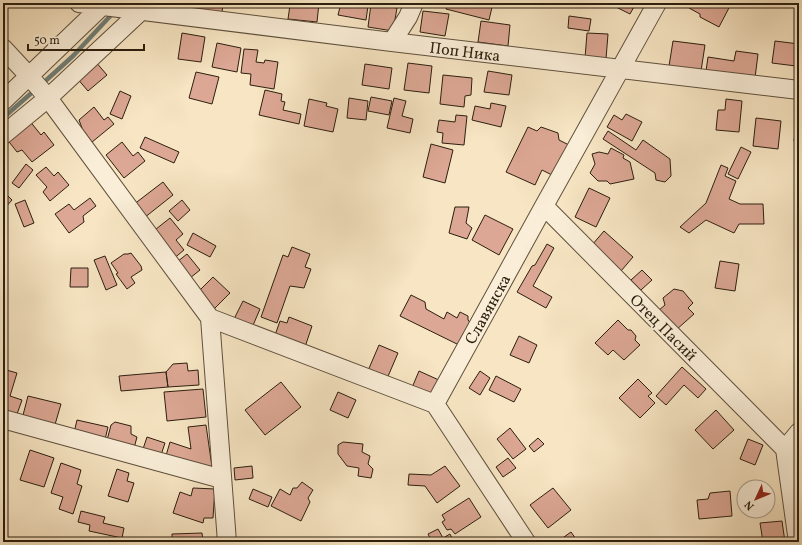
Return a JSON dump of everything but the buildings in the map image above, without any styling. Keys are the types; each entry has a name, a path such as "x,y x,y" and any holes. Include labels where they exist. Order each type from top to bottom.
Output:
{"street":[{"name":"Поп Ника","path":"79,3 140,8 392,42 799,90"},
{"path":"392,42 408,17 414,3"},
{"name":"Славянска","path":"435,404 657,3"},
{"path":"3,101 106,5"},
{"path":"3,136 48,98 140,8"},
{"path":"3,48 48,98 210,318 227,542"},
{"name":"Отец Пасий","path":"544,206 785,449"},
{"path":"210,318 435,404 526,542"},
{"path":"3,419 222,480"},
{"path":"798,542 785,449 799,432"}],"waterway":[{"path":"42,84 73,56 114,12"},
{"path":"3,118 36,89"}]}
